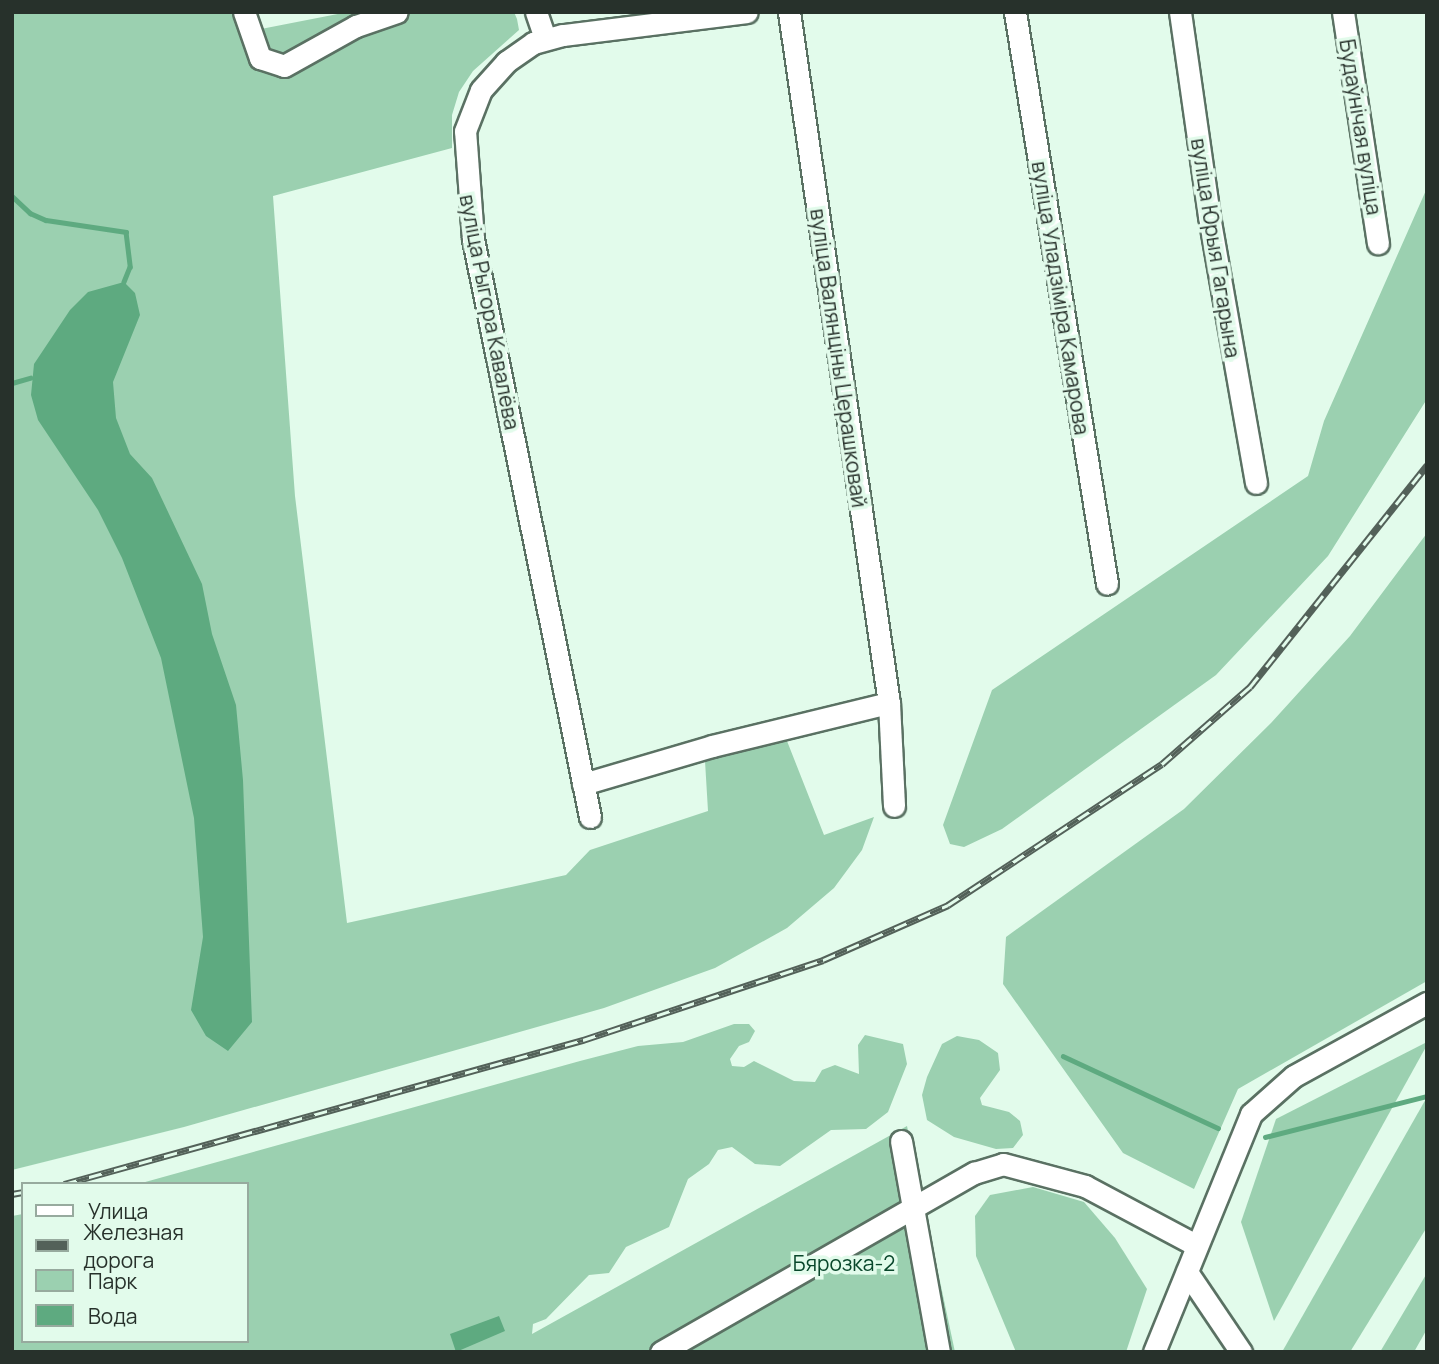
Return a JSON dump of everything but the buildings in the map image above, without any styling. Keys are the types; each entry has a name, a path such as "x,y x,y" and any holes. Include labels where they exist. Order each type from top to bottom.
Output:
{"street":[{"path":"244,12 260,58 284,66 356,26 397,12"},
{"path":"536,12 545,38"},
{"name":"вуліца Рыгора Кавалёва","path":"590,817 473,239 464,162 468,115 481,90 522,48 545,38 634,20 747,12"},
{"name":"вуліца Валянціны Церашковай","path":"789,12 889,703 894,806"},
{"name":"вуліца Уладзіміра Камарова","path":"1015,12 1107,584"},
{"name":"вуліца Юрыя Гагарына","path":"1180,12 1209,216 1256,483"},
{"name":"Будаўнічая вуліца","path":"1343,12 1378,243"},
{"path":"583,784 712,746 889,703"},
{"path":"1154,1352 1251,1114 1294,1076 1427,1003"},
{"path":"901,1141 916,1208 939,1352"},
{"path":"661,1352 974,1173 1003,1164 1085,1186 1196,1245"},
{"path":"1187,1272 1241,1352"}],"green space":[{"path":"12,12 258,12 261,29 348,12 514,12 517,19 519,30 473,71 459,92 452,115 452,148 273,196 295,496 347,923 566,875 590,850 708,811 705,761 787,741 824,835 874,817 862,850 834,888 787,928 715,968 604,1008 184,1127 12,1170"},
{"path":"1427,188 1427,399 1328,556 1216,675 1002,829 964,847 950,844 943,825 992,690 1308,476 1324,421"},
{"path":"1427,533 1427,981 1238,1089 1194,1189 1123,1153 1003,984 1006,937 1184,809 1271,723 1350,636"},
{"name":"Бярозка-2","path":"734,1024 749,1024 755,1031 749,1042 739,1046 730,1059 732,1066 744,1067 754,1061 794,1081 815,1082 822,1070 835,1065 859,1074 858,1045 865,1035 903,1044 907,1064 888,1112 866,1129 831,1130 780,1166 755,1164 732,1147 718,1150 709,1164 688,1179 669,1227 626,1247 609,1273 589,1275 546,1319 533,1324 532,1334 907,1126 955,1352 12,1352 12,1216 21,1214 21,1343 248,1343 248,1182 145,1182 580,1061 638,1046 683,1042"},
{"path":"957,1036 979,1040 998,1053 1000,1070 980,1098 982,1105 1009,1112 1020,1121 1023,1135 1013,1148 996,1149 954,1137 927,1120 922,1095 927,1077 942,1044"},
{"path":"1427,1042 1274,1321 1241,1222 1276,1119"},
{"path":"1427,1097 1427,1227 1350,1352 1282,1352"},
{"path":"1033,1187 1084,1202 1115,1238 1147,1289 1126,1352 1016,1352 976,1256 975,1216 990,1195"},
{"path":"1427,1273 1427,1329 1414,1352 1380,1352"}],"water":[{"path":"124,282 135,293 140,315 113,382 116,418 130,454 152,478 202,584 212,634 236,705 243,780 252,1022 228,1051 206,1036 191,1010 203,937 194,818 161,658 122,558 98,510 38,420 31,395 34,364 70,310 88,292"},
{"path":"499,1316 505,1331 456,1352 450,1334"}],"waterway":[{"path":"12,196 30,213 46,220 126,232 130,267 124,282"},
{"path":"12,383 30,378"},
{"path":"1063,1056 1218,1128"},
{"path":"1265,1137 1427,1096"}],"railway":[{"path":"71,1182 583,1040 823,960 948,905 1162,764 1250,687 1427,465"},
{"path":"12,1194 21,1192"}]}
